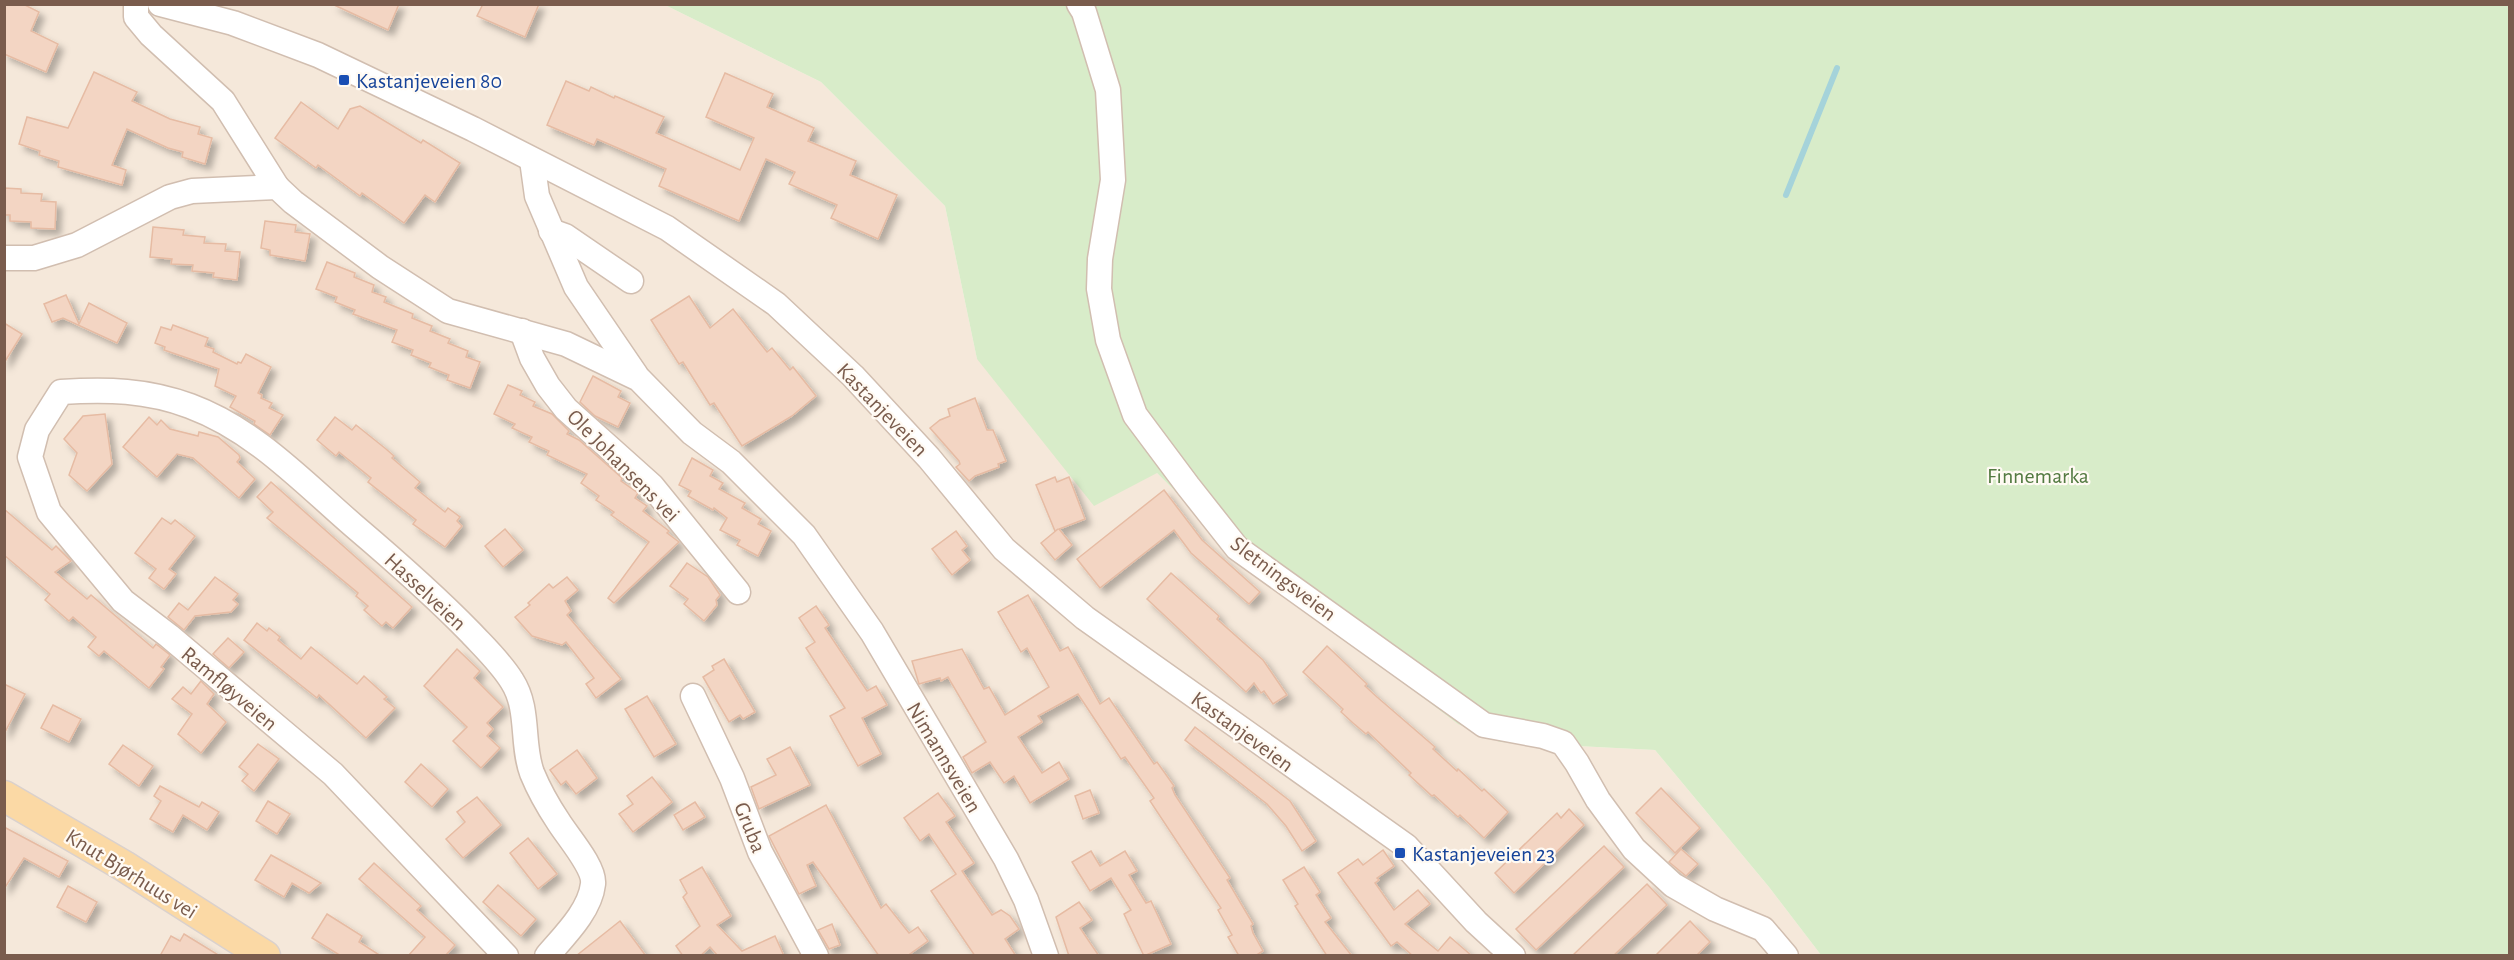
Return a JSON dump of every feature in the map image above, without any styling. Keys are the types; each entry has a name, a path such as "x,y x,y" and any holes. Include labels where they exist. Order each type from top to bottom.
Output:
{"main road":[{"name":"Knut Bjørhuus vei","path":"4,796 124,866 260,954"}],"street":[{"path":"136,4 136,17 151,35 223,101 277,187 292,202 380,267 448,311 566,344 639,379"},
{"name":"Kastanjeveien","path":"160,4 233,23 318,55 668,228 776,303 871,394 929,458 1004,549 1040,581 1085,618 1407,846 1476,922 1513,956"},
{"name":"Sletningsveien","path":"1079,4 1084,12 1108,90 1113,180 1100,259 1099,289 1108,340 1135,415 1181,477 1237,548 1484,725 1543,736 1563,743 1598,800 1634,849 1673,885 1715,909 1763,928 1786,956"},
{"path":"532,160 537,196 576,287 639,379"},
{"path":"4,258 34,258 77,245 170,197 192,191 277,187"},
{"path":"551,231 565,236 631,281"},
{"name":"Ole Johansens vei","path":"522,331 532,358 548,386 566,409 652,486 738,592"},
{"name":"Nimannsveien","path":"639,379 692,433 731,462 804,535 872,632 1006,859 1026,900 1046,956"},
{"name":"Hasselveien","path":"61,393 124,390 168,399 193,407 239,430 278,458 395,560 497,660 513,683 523,708 531,771 542,794 593,879 590,895 578,918 547,956"},
{"name":"Ramfløyveien","path":"61,393 37,430 30,457 49,512 123,601 169,636 333,774 506,956"},
{"name":"Gruba","path":"693,696 732,778 760,852 816,956"}],"shaded area":[{"path":"5,4 665,5 821,82 945,206 977,359 1157,473 1232,548 1500,742 1655,750 1769,887 1821,955 5,956"}],"green space":[{"name":"Finnemarka","path":"665,5 2509,5 2509,955 1821,955 1769,887 1655,750 1500,742 1458,724 1317,617 1232,548 1157,473 1094,506 977,359 945,206 821,82"}],"building":[{"path":"4,4 23,4 39,12 31,31 58,44 46,72 4,54"},
{"path":"332,4 399,4 388,30"},
{"path":"483,4 539,4 525,37 477,16"},
{"path":"94,72 137,92 132,101 170,119 200,127 198,134 212,138 205,164 182,157 183,152 168,148 127,129 112,165 126,170 122,185 58,167 59,161 39,155 40,151 19,144 27,117 68,128"},
{"path":"725,73 773,94 767,107 814,128 808,141 856,161 850,175 897,195 878,239 831,218 837,205 789,184 795,172 766,159 739,221 659,186 666,169 597,139 594,145 547,125 566,81 589,91 591,87 664,117 656,133 740,170 754,138 706,117"},
{"path":"301,102 338,129 350,109 360,106 421,143 423,140 460,163 435,202 425,195 404,223 362,193 360,196 318,165 316,168 275,138"},
{"path":"4,188 21,189 21,193 42,194 41,201 56,202 55,229 31,228 31,222 10,221 10,215 4,215"},
{"path":"265,221 296,225 295,232 310,234 305,261 270,255 270,250 261,248"},
{"path":"153,227 184,230 183,235 205,237 204,243 226,244 225,251 240,252 237,280 213,277 214,273 192,271 193,265 171,264 172,259 150,257"},
{"path":"327,262 355,273 354,277 374,285 372,292 386,297 384,302 413,314 412,318 432,326 430,331 450,339 448,343 468,351 466,357 480,362 470,388 447,380 449,375 429,367 431,363 411,355 413,350 392,342 397,330 353,314 355,310 335,302 337,297 316,289"},
{"path":"66,295 79,324 89,303 127,323 117,343 63,318 52,322 44,304"},
{"path":"689,296 710,328 733,309 767,352 772,348 790,370 793,367 816,396 792,416 742,446 714,403 710,405 683,362 679,364 651,320"},
{"path":"4,323 22,334 4,363"},
{"path":"173,325 208,338 205,346 237,364 241,363 246,354 271,367 258,393 262,395 261,398 272,403 269,408 283,415 270,435 254,424 255,421 230,407 236,396 215,386 219,369 164,350 165,347 155,343 161,327 171,330"},
{"path":"593,376 621,391 618,397 630,403 618,427 595,416 580,402"},
{"path":"508,385 522,391 520,395 535,402 533,406 552,414 569,431 567,434 579,440 622,478 621,481 638,493 635,498 647,506 643,511 669,531 667,533 679,542 614,603 608,598 649,542 611,515 614,512 596,500 599,496 581,483 587,474 547,455 549,451 529,442 532,437 512,428 515,424 494,414"},
{"path":"975,398 987,430 993,430 1006,461 998,464 999,467 975,476 969,481 956,467 960,464 959,461 930,428 950,416 948,409"},
{"path":"105,414 112,464 87,491 69,475 77,453 64,439 83,416"},
{"path":"149,417 157,425 161,420 170,429 198,436 199,432 218,437 239,455 237,462 255,479 239,498 193,458 177,454 157,477 123,447"},
{"path":"335,417 352,430 356,425 394,456 392,458 420,482 415,488 445,512 448,508 460,517 457,521 462,526 445,547 413,524 416,520 368,482 371,478 339,452 336,456 317,440"},
{"path":"692,458 713,470 710,476 723,483 719,489 745,503 742,508 761,519 758,524 771,531 758,556 737,545 740,540 720,530 727,518 714,508 713,510 688,496 691,491 679,485"},
{"path":"1055,477 1057,482 1069,477 1085,519 1059,529 1072,545 1055,560 1041,543 1058,529 1055,531 1036,485"},
{"path":"271,482 412,607 393,628 386,622 382,626 364,610 368,606 356,596 358,593 267,518 273,512 257,497"},
{"path":"1164,490 1202,540 1260,592 1249,604 1191,553 1174,530 1100,588 1077,559"},
{"path":"4,509 52,550 56,546 71,561 55,572 87,599 91,595 153,648 156,644 170,655 161,667 164,669 149,688 104,651 99,656 88,647 96,637 73,617 69,621 45,600 50,594 4,555"},
{"path":"162,518 171,524 175,520 195,536 169,569 176,574 164,589 149,578 156,569 135,553"},
{"path":"505,529 523,550 503,567 485,546"},
{"path":"956,531 967,546 962,550 970,560 952,575 932,549"},
{"path":"687,563 708,577 720,595 716,600 717,605 704,621 684,604 688,599 670,586"},
{"path":"1171,573 1219,616 1217,619 1263,660 1287,695 1273,704 1264,691 1261,693 1254,683 1246,692 1147,599"},
{"path":"215,577 238,594 233,600 238,604 231,612 195,616 184,630 168,617 179,603 188,610"},
{"path":"567,577 578,590 565,601 571,611 567,615 621,679 596,698 586,684 594,678 566,642 562,645 532,636 515,617 530,605 528,603 549,584 553,588"},
{"path":"1028,595 1060,651 1068,647 1100,704 1109,698 1154,764 1157,762 1174,786 1172,788 1175,795 1230,878 1227,880 1253,924 1251,926 1253,933 1263,951 1255,956 1239,956 1228,937 1232,935 1218,910 1221,908 1150,801 1154,798 1125,757 1121,759 1078,694 1038,716 1042,722 1018,737 1042,773 1059,762 1069,779 1030,803 1014,776 1004,783 990,762 972,773 963,757 986,742 948,677 941,681 940,678 919,684 912,661 962,649 984,689 989,687 1005,715 1049,687 1027,648 1021,652 998,612"},
{"path":"816,606 829,625 825,628 867,691 876,686 887,705 862,718 881,754 858,766 830,716 845,708 806,648 815,642 799,618"},
{"path":"257,623 267,631 269,628 280,637 278,640 301,659 311,647 357,684 364,676 387,697 384,699 395,708 366,738 319,695 317,698 244,640"},
{"path":"228,638 244,652 229,668 213,654"},
{"path":"1327,646 1367,684 1365,686 1435,747 1433,749 1482,791 1484,789 1508,812 1484,838 1460,815 1458,817 1409,775 1411,773 1368,732 1366,734 1341,712 1343,709 1303,672"},
{"path":"457,649 480,671 474,678 503,707 487,723 493,729 487,736 500,748 481,768 453,741 467,727 424,686"},
{"path":"724,659 755,712 743,719 740,715 729,722 703,677 714,670 712,666"},
{"path":"201,681 214,694 207,704 226,722 201,753 178,734 192,714 172,699 183,687 191,694"},
{"path":"4,684 25,694 4,734"},
{"path":"647,696 676,744 654,757 625,709"},
{"path":"53,705 81,719 69,742 41,728"},
{"path":"1195,727 1290,801 1316,841 1302,851 1286,826 1267,804 1185,740"},
{"path":"258,744 279,759 254,791 242,781 248,774 239,767"},
{"path":"123,745 153,766 139,786 109,764"},
{"path":"790,747 810,785 759,809 751,787 776,775 767,759"},
{"path":"577,750 597,778 576,794 566,781 561,785 550,770"},
{"path":"421,764 448,789 432,807 405,782"},
{"path":"652,777 672,802 633,832 619,814 633,804 627,796"},
{"path":"160,786 199,807 202,802 219,812 207,830 183,815 173,832 150,819 161,801 154,796"},
{"path":"1661,788 1700,828 1675,853 1636,813"},
{"path":"1090,790 1099,813 1083,819 1075,796"},
{"path":"938,793 955,816 946,822 974,863 962,871 992,915 1001,910 1010,916 1019,929 1005,939 1016,956 975,956 931,891 956,874 929,834 920,841 904,818"},
{"path":"477,797 501,825 463,858 446,839 465,822 457,812"},
{"path":"268,801 290,814 277,834 256,821"},
{"path":"695,802 705,817 683,830 674,815"},
{"path":"826,805 881,908 886,904 909,933 918,927 928,941 907,956 879,956 813,862 807,865 816,886 799,894 769,836"},
{"path":"1569,809 1584,825 1514,893 1495,873 1557,813 1561,818"},
{"path":"4,827 68,861 59,877 24,858 4,889"},
{"path":"528,838 557,874 538,889 510,853"},
{"path":"1604,846 1624,867 1536,950 1516,929"},
{"path":"1681,849 1698,864 1686,876 1669,862"},
{"path":"1383,850 1394,866 1377,878 1379,880 1375,883 1394,910 1418,890 1430,904 1405,924 1438,951 1450,937 1472,956 1413,956 1397,942 1391,946 1338,873 1358,859 1363,865"},
{"path":"1091,851 1100,866 1125,851 1137,871 1129,875 1146,903 1151,901 1171,944 1144,956 1124,914 1131,910 1111,878 1090,891 1072,862"},
{"path":"271,855 321,883 309,893 292,883 284,897 255,880"},
{"path":"374,863 421,906 417,910 455,945 445,956 408,956 425,937 359,879"},
{"path":"702,867 731,916 717,925 742,951 775,936 784,956 718,956 710,947 700,956 683,956 676,946 700,926 683,897 687,893 680,880"},
{"path":"1304,867 1320,892 1316,895 1331,918 1325,922 1352,956 1327,956 1295,906 1298,904 1283,880"},
{"path":"1647,884 1667,905 1613,956 1572,956"},
{"path":"498,885 536,919 521,936 483,902"},
{"path":"68,886 97,902 86,922 57,907"},
{"path":"1079,902 1092,920 1080,928 1099,956 1069,956 1056,917"},
{"path":"327,914 362,936 359,942 381,956 341,956 312,938"},
{"path":"620,921 646,956 576,956"},
{"path":"1690,921 1710,942 1696,956 1655,956"},
{"path":"832,924 840,945 829,949 818,930"},
{"path":"184,934 220,956 160,956 171,936 180,941"}],"waterway":[{"path":"1786,195 1837,68"}],"place":[{"name":"Kastanjeveien 80","path":"344,80"},
{"name":"Kastanjeveien 23","path":"1400,853"}]}
